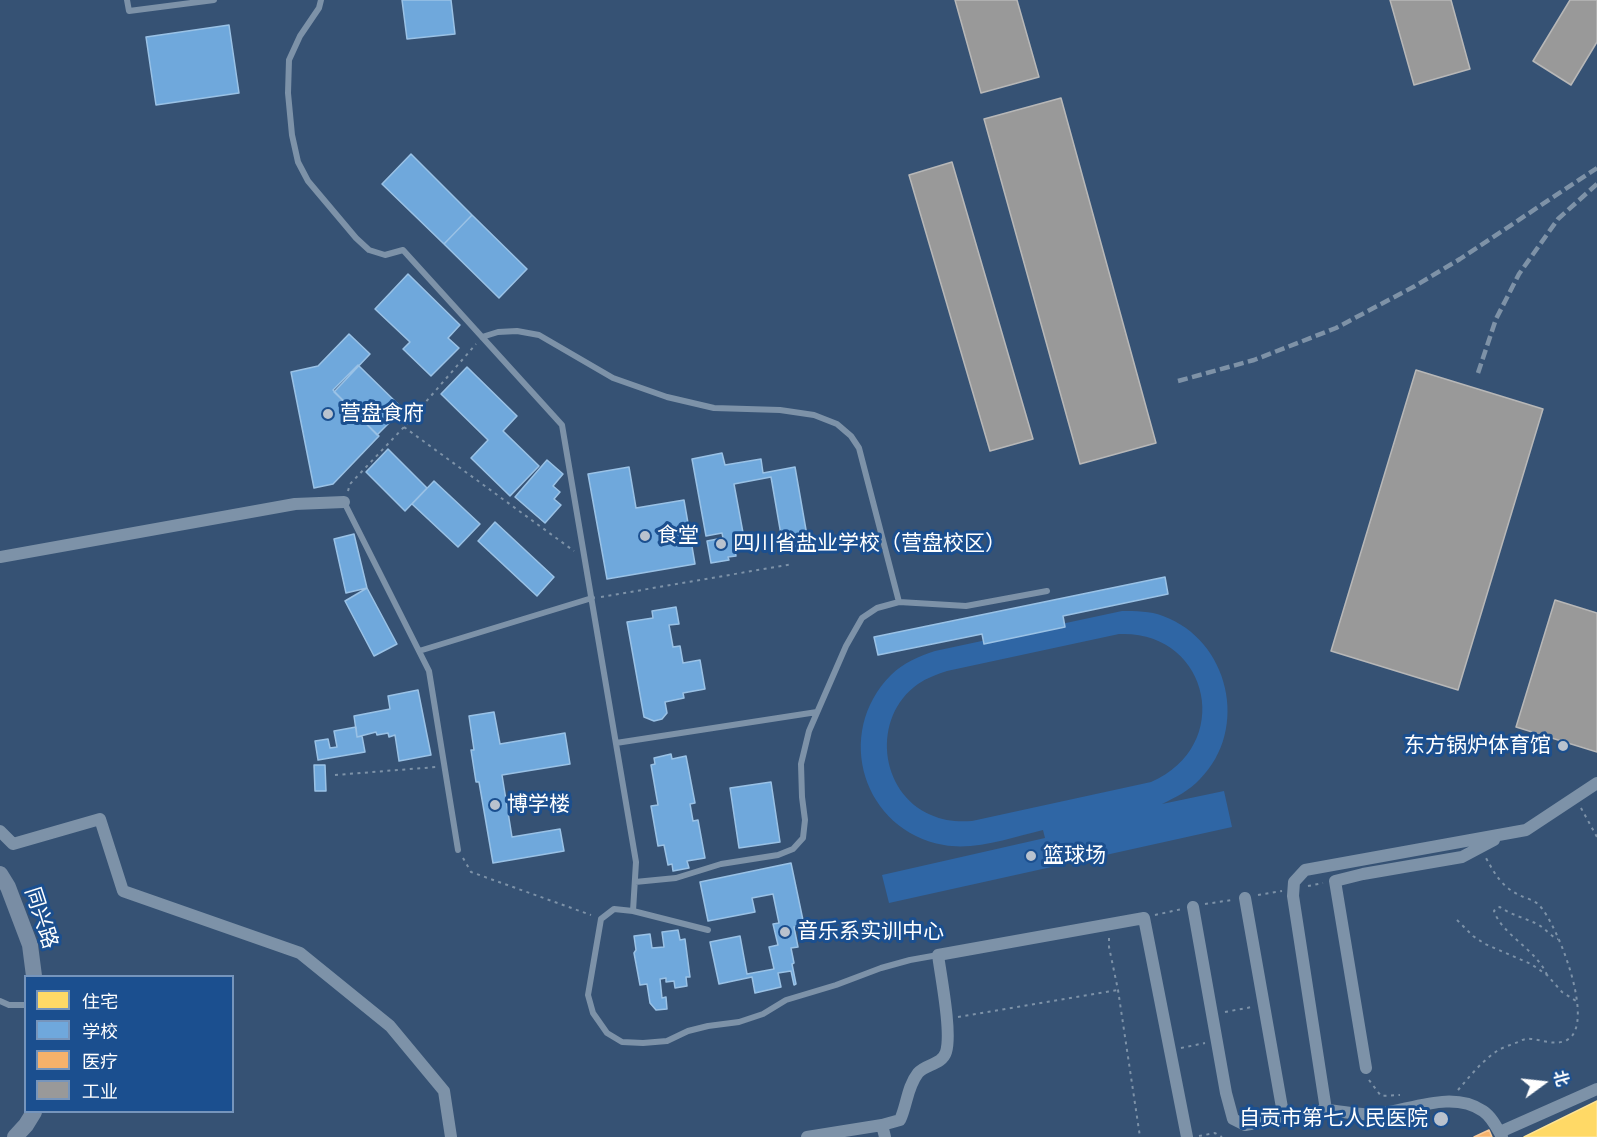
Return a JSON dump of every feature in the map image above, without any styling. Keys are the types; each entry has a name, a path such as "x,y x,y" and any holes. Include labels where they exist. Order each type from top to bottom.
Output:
{"main road":[{"name":"同兴路","path":"0,874 8,887 30,945 34,975"},
{"path":"15,1137 26,1125 35,1124"}],"street":[{"path":"0,557 295,504 344,502"},
{"path":"1326,1110 1293,896 1294,882 1305,870 1526,830 1597,783"},
{"path":"0,831 13,844 100,819 123,891 300,953 390,1026 444,1091 451,1137"},
{"path":"1366,1068 1335,881 1462,856 1505,835"},
{"path":"1245,898 1284,1119"},
{"path":"1193,907 1226,1093 1233,1119 1245,1125 1326,1110 1340,1110 1356,1115 1377,1114 1447,1101 1468,1104 1484,1111 1494,1122 1501,1135 1597,1089"},
{"path":"807,1137 884,1131 900,1120 910,1087 919,1071 939,1062 946,1053 948,1034 938,956 1144,918 1187,1137"}],"lane":[{"path":"127,0 129,11 213,0"},
{"path":"321,0 319,9 300,36 289,60 292,135 298,162 308,181 369,250 385,255 403,250 562,425 636,862 633,911"},
{"path":"482,337 498,332 517,331 539,335 613,378 667,397 714,408 780,410 814,415 837,424 851,436 859,448 899,602"},
{"path":"344,502 429,671 458,850"},
{"path":"635,882 676,878 720,864 778,855 793,849 803,838 805,820 801,764 809,731 846,646 862,618 876,608 899,602 966,606 1047,591"},
{"path":"419,651 592,598"},
{"path":"616,742 817,712"},
{"path":"708,930 633,911 614,909 601,919 588,995 593,1013 607,1033 622,1042 667,1041 688,1031 739,1022 763,1014 786,1000 881,968 910,960 938,956"},
{"path":"0,1001 9,1005 24,1005"}],"path":[{"path":"344,502 350,484 404,427 482,337"},
{"path":"404,427 585,560"},
{"path":"592,598 793,564"},
{"path":"335,775 445,767"},
{"path":"1575,797 1597,837"},
{"path":"1458,1102 1455,1094 1498,1050 1528,1038 1554,1043 1568,1039 1575,1032 1577,1012 1575,986 1551,922 1538,904 1515,893 1498,880 1481,848"},
{"path":"458,850 471,872 601,919"},
{"path":"1144,918 1335,881"},
{"path":"1547,975 1526,946 1496,918 1494,911 1500,907 1538,925 1558,939"},
{"path":"1457,920 1485,945 1531,964 1547,975 1562,992 1576,1001"},
{"path":"1110,924 1109,947 1118,990 1140,1137"},
{"path":"946,1019 1118,990"},
{"path":"1212,1014 1264,1005"},
{"path":"1170,1050 1216,1041"},
{"path":"1366,1068 1370,1083 1381,1096 1402,1095"},
{"path":"1197,1137 1215,1133 1222,1137"}],"shaded area":[{"path":"1122,611 1158,614 1186,628 1204,645 1217,665 1225,688 1228,712 1225,736 1215,759 1200,779 1187,790 1162,804 1224,791 1232,827 889,903 882,875 1045,838 1043,830 981,845 944,845 916,836 893,821 876,800 865,777 861,751 863,724 873,698 891,675 901,667 935,651","holes":["1119,634 1150,638 1174,650 1191,669 1201,693 1202,718 1195,743 1178,765 1151,782 972,821 946,820 931,815 914,804 900,790 887,754 888,734 893,715 903,698 921,682 947,671"]}],"building: 住宅":[{"path":"1597,1101 1597,1137 1524,1137"}],"building: 学校":[{"path":"402,0 451,0 455,34 407,39"},
{"path":"229,25 239,93 156,105 146,37"},
{"path":"411,154 472,215 444,244 382,184"},
{"path":"472,215 527,269 499,298 444,244"},
{"path":"408,274 460,325 448,338 459,348 431,376 403,349 410,342 375,309"},
{"name":"营盘食府","path":"349,334 370,354 334,392 379,436 333,484 314,488 291,372 318,366"},
{"path":"358,365 403,409 377,435 333,390"},
{"path":"467,367 517,416 503,431 539,466 510,496 471,458 488,440 441,394"},
{"path":"388,449 427,488 405,511 366,472"},
{"path":"722,453 725,465 761,459 763,473 795,467 809,547 784,552 771,477 734,484 746,549 735,551 736,556 728,557 729,560 711,563 707,541 723,538 722,533 706,536 692,459"},
{"path":"547,460 563,474 553,486 560,492 554,499 561,505 545,523 515,497"},
{"name":"食堂","path":"629,467 636,508 684,500 695,564 607,579 588,474"},
{"path":"434,481 480,524 458,547 412,504"},
{"path":"495,522 554,577 537,596 478,541"},
{"path":"354,534 367,588 346,593 334,539"},
{"path":"1165,577 1168,594 1063,616 1065,627 984,644 982,634 878,655 874,637"},
{"path":"367,588 397,644 374,656 345,601"},
{"path":"676,607 679,624 669,625 673,647 680,646 683,663 700,660 705,689 683,693 684,698 665,702 667,713 662,719 654,721 644,717 627,622 653,618 652,611"},
{"path":"418,690 431,755 399,761 395,735 389,737 388,733 377,735 376,732 357,737 354,716 390,709 388,696"},
{"name":"博学楼","path":"494,712 500,744 565,733 570,764 502,775 512,837 560,829 564,851 493,863 479,782 476,782 469,716"},
{"path":"356,727 357,737 362,736 365,752 318,760 315,741 328,739 330,748 337,747 334,731"},
{"path":"671,754 672,759 686,756 695,803 690,804 693,821 698,820 705,858 687,861 689,868 673,871 672,864 668,865 664,845 658,846 651,806 658,805 651,765 655,764 654,758"},
{"path":"314,765 325,765 326,791 315,791"},
{"path":"771,782 780,842 739,848 730,788"},
{"name":"音乐系实训中心","path":"791,863 804,925 794,927 798,947 791,948 796,984 794,985 791,971 778,973 781,987 755,993 752,977 719,984 710,942 740,936 747,974 774,969 769,947 778,945 773,924 779,923 773,894 752,898 755,912 708,921 700,882"},
{"path":"678,930 680,940 685,939 690,977 686,977 687,986 675,988 674,981 666,982 666,978 660,979 662,998 666,997 667,1009 656,1010 650,1003 647,984 640,985 634,953 636,950 634,936 650,934 652,948 664,947 662,932"}],"building: 医疗":[{"path":"1489,1130 1492,1137 1474,1137"}],"building: 工业":[{"path":"955,0 1017,0 1039,77 981,93"},
{"path":"1390,0 1451,0 1470,69 1414,85"},
{"path":"1570,0 1597,0 1597,42 1571,85 1533,61"},
{"path":"1061,98 1156,443 1080,464 984,119"},
{"path":"952,162 1033,439 990,451 909,175"},
{"path":"1416,370 1543,409 1458,690 1331,651"},
{"path":"1555,600 1597,613 1597,752 1516,727"}],"railway":[{"path":"1178,381 1254,360 1336,328 1460,259 1597,168"},
{"path":"1478,373 1496,319 1519,274 1558,219 1597,184"}],"place":[{"name":"营盘食府","path":"328,414"},
{"name":"食堂","path":"645,536"},
{"name":"四川省盐业学校（营盘校区）","path":"721,544"},
{"name":"东方锅炉体育馆","path":"1563,746"},
{"name":"博学楼","path":"495,805"},
{"name":"篮球场","path":"1031,856"},
{"name":"音乐系实训中心","path":"785,932"},
{"name":"自贡市第七人民医院","path":"1441,1119"}]}
